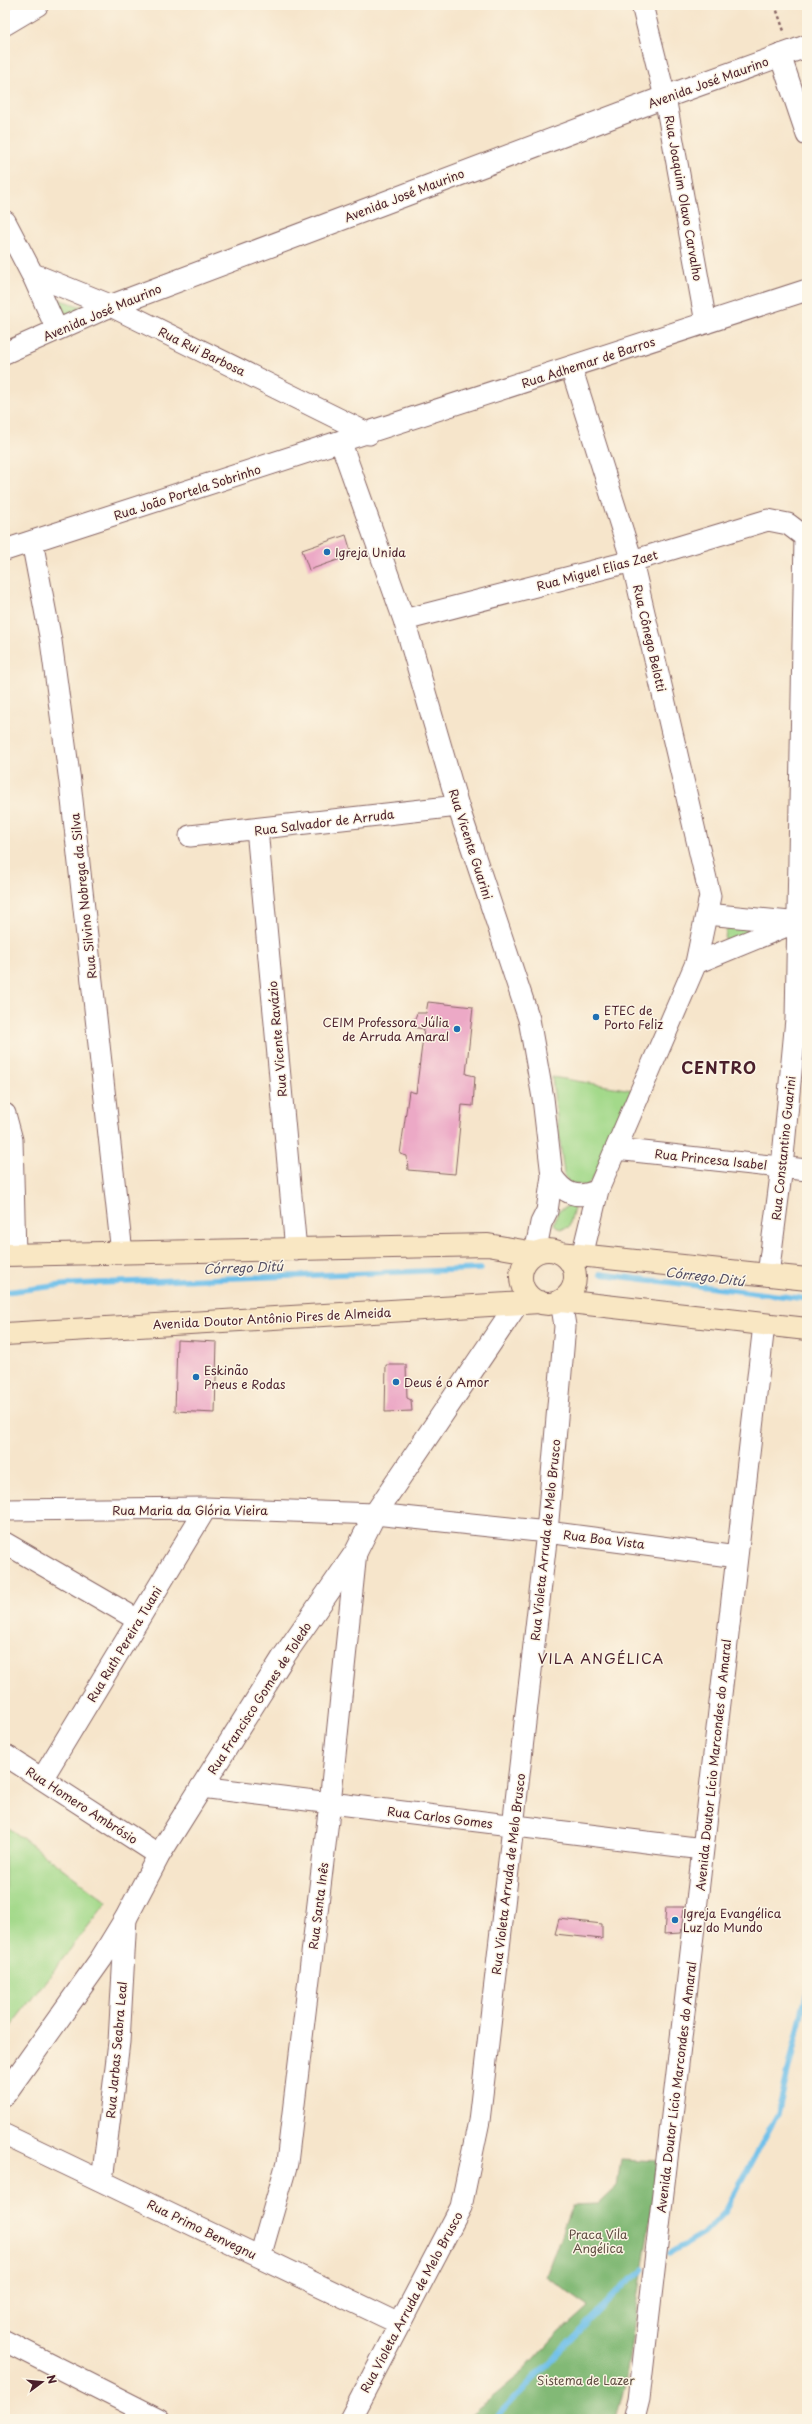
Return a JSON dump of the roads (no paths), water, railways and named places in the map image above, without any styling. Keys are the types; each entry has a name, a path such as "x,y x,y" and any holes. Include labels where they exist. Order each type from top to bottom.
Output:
{"main road":[{"path":"10,1255 488,1246 535,1253 547,1250 582,1256 807,1279"},
{"path":"535,1253 525,1262 521,1279 528,1295 540,1302 552,1304 561,1301 807,1329"},
{"path":"560,1253 569,1261 574,1278 570,1291 561,1301"},
{"name":"Avenida Doutor Antônio Pires de Almeida","path":"5,1334 540,1302"}],"street":[{"path":"5,24 37,5"},
{"name":"Rua Joaquim Olavo Carvalho","path":"642,5 665,97 706,322"},
{"path":"793,51 807,135"},
{"name":"Avenida José Maurino","path":"5,353 111,306 665,97 793,51"},
{"path":"5,222 32,274 57,330"},
{"name":"Rua Rui Barbosa","path":"32,274 111,306 369,434"},
{"name":"Rua Adhemar de Barros","path":"369,434 807,290"},
{"name":"Rua Cônego Belotti","path":"571,367 632,561 710,896 696,963 598,1190 582,1256"},
{"name":"Rua João Portela Sobrinho","path":"5,550 369,434"},
{"name":"Rua Vicente Guarini","path":"341,443 404,620 458,806 529,1019 543,1098 552,1176 547,1211 541,1223 535,1253"},
{"name":"Rua Miguel Elias Zaet","path":"404,620 632,561 768,520 788,524"},
{"name":"Rua Constantino Guarini","path":"768,1275 782,1167 796,1019 802,922 805,537 788,524"},
{"name":"Rua Silvino Nobrega da Silva","path":"32,541 51,641 70,782 122,1253"},
{"name":"Rua Salvador de Arruda","path":"190,836 458,806"},
{"name":"Rua Vicente Ravázio","path":"257,829 296,1250"},
{"path":"707,914 749,920 802,922"},
{"path":"696,963 802,922"},
{"path":"5,1114 12,1140 10,1255"},
{"name":"Rua Princesa Isabel","path":"616,1149 807,1170"},
{"path":"552,1176 566,1192 577,1196 588,1195 598,1190"},
{"name":"Rua Violeta Arruda de Melo Brusco","path":"350,2419 461,2207 478,2121 514,1826 547,1532 565,1326 561,1301"},
{"name":"Rua Francisco Gomes de Toledo","path":"5,2094 101,1959 126,1918 159,1855 284,1656 356,1552 376,1514 517,1304"},
{"name":"Avenida Doutor Lício Marcondes do Amaral","path":"634,2419 640,2392 764,1325"},
{"name":"Rua Maria da Glória Vieira","path":"5,1510 206,1508 376,1514"},
{"name":"Rua Ruth Pereira Tuani","path":"42,1780 206,1508"},
{"name":"Rua Boa Vista","path":"376,1514 547,1532 736,1557"},
{"path":"5,1543 138,1620"},
{"name":"Rua Santa Inês","path":"260,2257 288,2163 330,1803 356,1552"},
{"name":"Rua Homero Ambrósio","path":"5,1755 159,1855"},
{"name":"Rua Carlos Gomes","path":"201,1787 703,1849"},
{"name":"Rua Jarbas Seabra Leal","path":"102,2181 119,2042 126,1918"},
{"name":"Rua Primo Benvegnu","path":"5,2135 400,2324"},
{"path":"5,2341 159,2419"}],"waterway":[{"name":"Córrego Ditú","path":"5,1292 72,1284 481,1269"},
{"name":"Córrego Ditú","path":"600,1274 807,1299"},
{"path":"669,2254 703,2234 726,2210 778,2113 807,1992"},
{"path":"495,2419 625,2284 643,2269"}],"place":[{"name":"Igreja Unida","path":"327,552"},
{"name":"ETEC de Porto Feliz","path":"596,1017"},
{"name":"CEIM Professora Júlia de Arruda Amaral","path":"457,1029"},
{"name":"Eskinão Pneus e Rodas","path":"196,1377"},
{"name":"Deus é o Amor","path":"396,1382"},
{"name":"Igreja Evangélica Luz do Mundo","path":"675,1920"}],"district":[{"name":"CENTRO","path":"719,1067"},
{"name":"VILA ANGÉLICA","path":"601,1658"}],"park label":[{"name":"Praca Vila Angélica","path":"598,2241"},
{"name":"Sistema de Lazer","path":"586,2380"}]}
